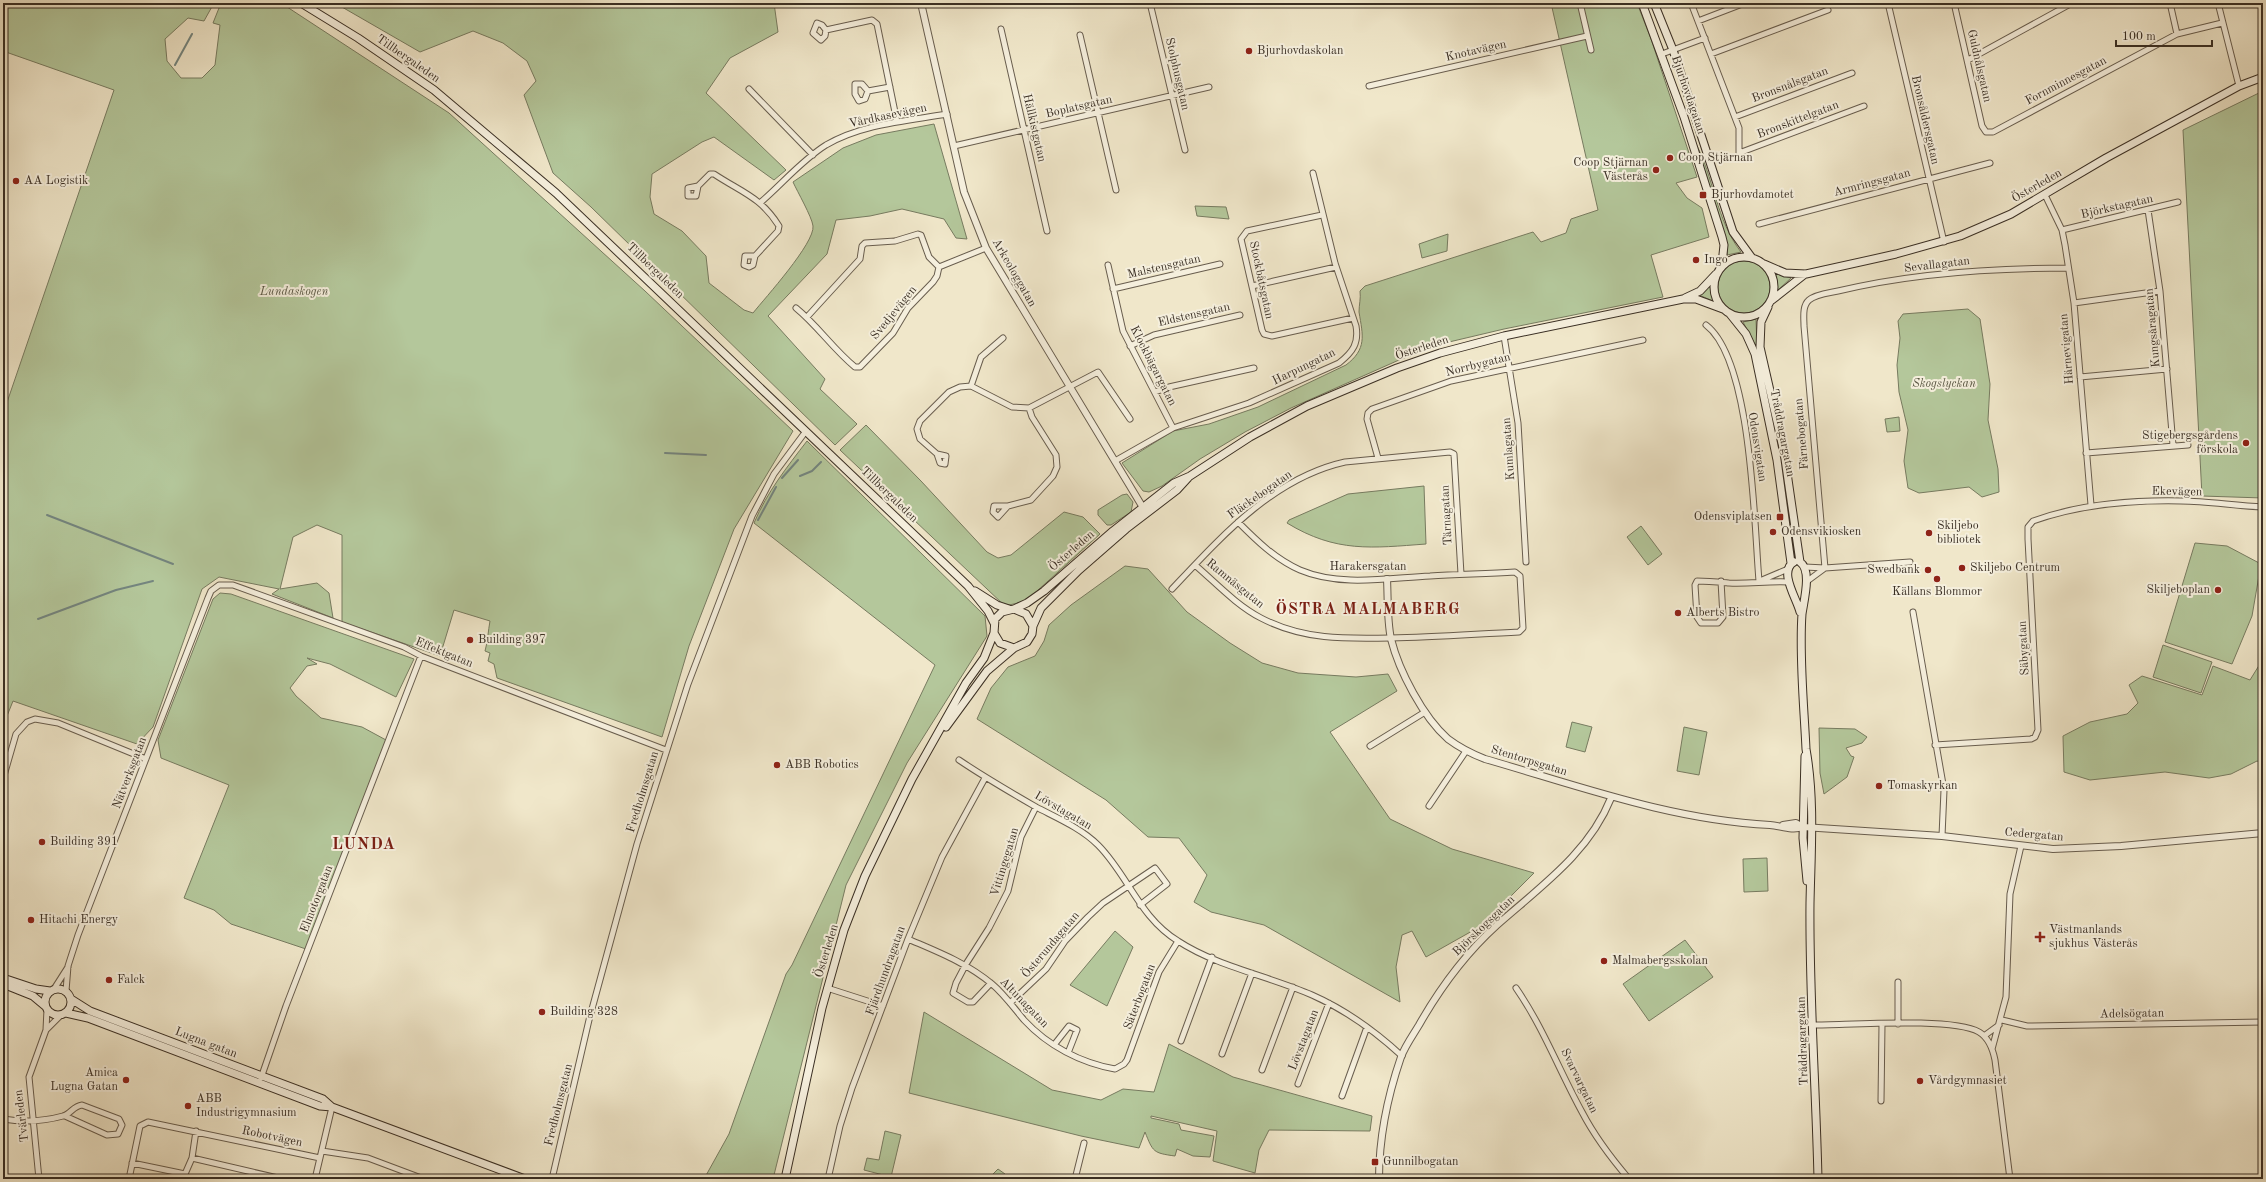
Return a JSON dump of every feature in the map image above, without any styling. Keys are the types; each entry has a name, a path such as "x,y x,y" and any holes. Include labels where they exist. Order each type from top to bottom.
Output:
{"main road":[{"name":"Tillbergaleden","path":"301,3 358,38 434,90 556,193 968,586 988,611 994,623"},
{"name":"Bjurhovdagatan","path":"1642,3 1684,117 1722,237 1724,245 1722,264"},
{"name":"Bjurhovdagatan","path":"1654,3 1673,50 1733,232 1752,258"},
{"name":"Österleden","path":"1764,264 1785,273 1806,274 1944,242 2011,214 2106,158 2239,86 2263,78"},
{"path":"1684,117 1695,114"},
{"path":"1742,256 1752,258 1764,264 1773,277 1772,300 1768,307 1753,317 1736,317 1723,309 1715,295 1715,280 1722,264 1734,257 1742,256"},
{"name":"Österleden","path":"1683,299 1700,290 1718,272"},
{"name":"Österleden","path":"1772,300 1806,274"},
{"name":"Österleden","path":"1012,609 1027,604 1044,591 1142,506 1174,483 1190,476 1250,437 1347,388 1397,368 1504,336 1683,299 1696,299 1723,309"},
{"name":"Tråddragargatan","path":"1768,307 1762,322 1760,347 1784,452 1803,564 1808,574 1805,584 1802,620 1806,749 1809,767 1812,827 1810,903"},
{"name":"Tråddragargatan","path":"1730,314 1746,334 1755,354 1777,460 1790,566 1790,584 1802,620"},
{"name":"Österleden","path":"1032,626 1041,608 1079,570 1177,490 1190,476"},
{"path":"1142,506 1147,513"},
{"path":"1790,566 1803,564"},
{"path":"1790,584 1800,589 1805,584"},
{"name":"Tillbergaleden","path":"968,586 997,605 1012,609"},
{"path":"1012,609 1026,614 1032,626 1032,634 1027,642 1021,647 1014,648 1000,643 994,634 994,623 998,615 1012,609"},
{"name":"Österleden","path":"785,1179 827,988 844,930 865,876 912,779 933,745 966,683 984,658 994,634"},
{"name":"Österleden","path":"933,745 987,671 1014,648"},
{"name":"Tråddragargatan","path":"1806,749 1803,767 1803,826 1810,903 1818,1179"},
{"path":"3,978 36,990 66,991 71,999 71,1007 63,1014 53,1014 34,996 3,984"},
{"path":"46,1007 46,996 52,990"},
{"name":"Lugna gatan","path":"71,999 90,1011 261,1079"},
{"name":"Lugna gatan","path":"63,1014 94,1020 261,1079 323,1099 332,1107 525,1179"}],"street":[{"name":"Arkeologgatan","path":"921,3 964,192 986,248 1142,506"},
{"name":"Stolphusgatan","path":"1150,3 1185,150"},
{"path":"1580,3 1590,50"},
{"path":"1691,3 1735,117"},
{"path":"1698,21 1746,3"},
{"name":"Bronsåldersgatan","path":"1888,3 1928,179 1944,242"},
{"name":"Guldnålsgatan","path":"1954,3 1982,126 1987,132"},
{"path":"1968,60 2072,3"},
{"path":"2170,3 2177,34"},
{"path":"2218,3 2239,86"},
{"path":"1711,54 1828,10"},
{"path":"826,30 872,20 877,24 897,122"},
{"name":"Fornminnesgatan","path":"1987,132 1993,132 2177,34 2222,23"},
{"name":"Hällkistgatan","path":"1001,29 1047,231"},
{"path":"1080,35 1116,190"},
{"name":"Knotavägen","path":"1369,86 1587,36"},
{"path":"1662,54 1705,38"},
{"name":"Bronsnålsgatan","path":"1735,117 1852,72"},
{"path":"868,91 890,86"},
{"name":"Boplatsgatan","path":"954,146 1209,87"},
{"path":"749,88 813,155"},
{"name":"Bronskittelgatan","path":"1735,117 1739,128 1740,153 1864,106"},
{"name":"Vårdkasevägen","path":"761,202 813,155 825,146 847,134 897,122 947,114"},
{"name":"Armringsgatan","path":"1759,224 1990,163"},
{"name":"Harpungatan","path":"1115,461 1173,428 1249,403 1340,363 1350,354 1356,345 1358,335 1336,267 1322,215 1313,172"},
{"path":"698,186 710,174 714,174 761,202 779,226 778,231 755,256"},
{"name":"Härnevigatan","path":"2044,195 2062,230 2074,303 2091,505"},
{"name":"Björkstagatan","path":"2062,230 2178,202"},
{"name":"Kungsåragatan","path":"2148,210 2160,291 2173,445"},
{"name":"Stockbåtsgatan","path":"1322,215 1262,227 1244,234 1241,239 1264,334 1272,336 1353,318"},
{"path":"807,317 860,259 862,246 865,243 895,241 918,234 921,235 929,257 939,267 986,248"},
{"name":"Malstensgatan","path":"1113,289 1220,264"},
{"name":"Klockbägargatan","path":"1108,265 1120,320 1130,346 1173,428"},
{"name":"Svedjevägen","path":"796,308 807,317 850,364 855,367 860,367 893,333 908,308 933,282 937,276 939,267"},
{"path":"1252,286 1336,267"},
{"name":"Sevallagatan","path":"1810,299 1862,285 1936,274 1976,270 2068,268"},
{"path":"2074,303 2160,291"},
{"name":"Färnebogatan","path":"1810,299 1804,310 1804,326 1825,568"},
{"name":"Eldstensgatan","path":"1130,346 1154,335 1240,315"},
{"name":"Odensvigatan","path":"1706,325 1715,332 1725,349 1741,410 1752,482 1759,581"},
{"name":"Kumlagatan","path":"1504,336 1511,367 1520,444 1526,562"},
{"path":"971,386 981,357 1003,338"},
{"name":"Norrbygatan","path":"1378,458 1367,419 1368,413 1372,409 1451,381 1643,340"},
{"path":"1154,392 1169,386 1254,368"},
{"path":"2080,377 2167,369"},
{"path":"937,454 918,435 917,429 920,421 949,392 960,387 971,386 1012,406 1029,408 1098,372 1130,419"},
{"path":"1008,506 1031,500 1053,476 1057,467 1056,455 1032,418 1029,408"},
{"name":"Fredholmsgatan","path":"552,1179 603,969 637,844 666,750 703,641 752,516 772,476 806,431"},
{"path":"2086,453 2188,445"},
{"name":"Fläckebogatan","path":"1172,589 1238,522 1282,489 1304,476 1331,465 1378,458 1450,452 1454,454"},
{"name":"Tärnagatan","path":"1454,454 1460,574"},
{"name":"Ekevägen","path":"2091,505 2181,501 2263,507"},
{"name":"Säbygatan","path":"1935,745 2031,739 2035,736 2038,730 2028,528 2033,521 2040,518 2091,505"},
{"name":"Harakersgatan","path":"1238,522 1270,552 1300,570 1337,579 1387,579 1515,572 1520,576 1522,629"},
{"path":"1803,564 1825,568 1910,562"},
{"name":"Ramnäsgatan","path":"1195,565 1243,606 1277,625 1318,637 1341,639 1391,638 1519,632 1522,629"},
{"path":"1759,581 1790,566"},
{"path":"1805,584 1825,568"},
{"name":"Stentorpsgatan","path":"1387,579 1391,638 1402,670 1425,712 1448,738 1466,751 1485,759 1611,798 1698,817 1747,824 1780,826 1796,823 1803,826"},
{"path":"1721,581 1723,618 1718,623 1701,623 1697,617 1695,585 1697,582 1721,581 1728,583 1759,581 1790,584"},
{"name":"Effektgatan","path":"214,589 219,585 233,585 404,647 421,656 666,750"},
{"name":"Nätverksgatan","path":"52,990 68,966 208,598 214,589"},
{"path":"1913,612 1944,790 1942,836"},
{"name":"Elmotorgatan","path":"261,1079 286,1006 421,656"},
{"path":"1370,746 1425,712"},
{"path":"3,779 16,734 27,722 35,720 58,723 146,759"},
{"path":"1429,806 1466,751"},
{"name":"Lövstagatan","path":"958,760 985,778 1076,829 1097,844 1120,871 1128,888 1140,905 1155,922 1178,941 1212,957 1293,987 1329,1003 1368,1027 1402,1056"},
{"name":"Fjärdhundragatan","path":"828,1179 840,1126 852,1088 908,939 942,857 985,778"},
{"name":"Björskogsgatan","path":"1379,1179 1384,1122 1402,1056 1439,990 1466,956 1496,926 1545,885 1569,862 1598,823 1611,798"},
{"name":"Vittingegatan","path":"991,983 973,1002 968,1002 953,993 956,983 966,964 989,928 1008,891 1021,837 1036,807"},
{"name":"Cedergatan","path":"1803,826 1942,836 2052,849 2090,849 2263,833"},
{"path":"1984,1036 2002,1020 2008,979 2010,894 2021,846"},
{"name":"Österundagatan","path":"1010,1003 1046,969 1065,941 1103,903 1128,888 1155,868 1166,884 1140,905"},
{"name":"Altunagatan","path":"908,939 966,964 991,983 1025,1021 1054,1045 1068,1054 1084,1061 1115,1069 1126,1062"},
{"name":"Säterbogatan","path":"1126,1062 1159,972 1178,941"},
{"path":"1181,1041 1212,957"},
{"name":"Nätverksgatan","path":"66,991 68,966"},
{"path":"1222,1054 1252,973"},
{"path":"1898,982 1898,1024"},
{"path":"1262,1070 1293,987"},
{"path":"827,988 884,1006"},
{"name":"Svarvargatan","path":"1516,988 1547,1038 1582,1112 1598,1138 1629,1179"},
{"name":"Lövstagatan","path":"1298,1084 1329,1003"},
{"name":"Tvärleden","path":"40,1179 32,1120 29,1077 46,1030 46,1007"},
{"name":"Tvärleden","path":"46,1030 63,1014"},
{"name":"Adelsögatan","path":"2002,1020 2027,1026 2263,1022"},
{"path":"1881,1101 1882,1024"},
{"path":"1814,1025 1961,1025 1984,1036 1992,1049"},
{"path":"1998,1025 1992,1049 2010,1179"},
{"path":"1054,1045 1069,1026 1077,1030 1068,1054"},
{"path":"1342,1096 1368,1027"},
{"path":"3,1119 16,1121 65,1116 108,1135 118,1134 122,1125 120,1119 82,1105 76,1106 65,1116"},
{"path":"315,1179 332,1107"},
{"name":"Robotvägen","path":"129,1179 140,1126 148,1122 320,1158"},
{"path":"132,1163 185,1174 192,1158 196,1131"},
{"path":"1075,1179 1084,1143"},
{"path":"322,1151 368,1158 424,1179"},
{"path":"192,1158 282,1179"}],"green space":[{"name":"Lundaskogen","path":"3,3 214,3 204,21 188,18 165,39 167,61 181,78 202,78 215,65 220,25 213,23 221,3 281,3 449,113 645,291 793,431 734,529 689,646 662,737 497,678 494,664 488,661 490,653 485,651 490,621 454,610 440,656 342,622 342,535 317,525 293,537 280,589 317,583 329,593 333,618 272,594 279,589 219,577 202,589 153,727 137,744 13,701 3,726 3,505 7,495 3,493 3,414 114,90 3,51"},
{"path":"335,3 774,3 778,32 730,58 706,93 786,170 774,180 714,137 702,142 652,174 650,197 654,214 682,231 706,256 709,283 744,310 753,313 798,257 811,234 813,226 812,222 793,182 843,148 876,135 934,124 967,239 956,238 944,219 902,209 870,216 836,220 827,254 768,316 825,379 820,389 857,424 835,445 591,207 553,173 524,95 536,81 527,61 503,43 473,31 420,52"},
{"path":"1551,3 1637,3 1651,39 1697,177 1676,183 1687,198 1702,208 1709,237 1651,255 1663,297 1504,329 1449,342 1399,360 1291,408 1245,432 1200,459 1162,486 1149,492 1143,491 1122,463 1173,431 1209,424 1258,407 1346,365 1353,359 1362,342 1362,328 1359,312 1360,291 1365,286 1533,232 1541,242 1566,233 1571,219 1598,210"},
{"path":"2263,91 2263,498 2202,496 2183,130"},
{"path":"1695,142 1707,169 1720,212 1733,240 1741,252 1727,255 1727,246"},
{"path":"1195,206 1226,207 1229,219 1197,216"},
{"path":"1448,234 1447,251 1422,258 1419,244"},
{"path":"1739,261 1749,261 1763,268 1770,282 1770,292 1763,306 1749,313 1739,313 1729,309 1722,302 1718,292 1718,282 1722,272 1729,265"},
{"path":"1775,273 1791,278 1778,290"},
{"path":"1710,286 1713,301 1699,295"},
{"name":"Skogslyckan","path":"1968,309 1980,319 1990,384 1988,420 1998,469 1999,492 1982,497 1969,487 1919,493 1908,488 1904,461 1908,430 1899,392 1897,365 1900,338 1898,321 1903,314"},
{"path":"1756,319 1757,348 1743,322"},
{"path":"1899,417 1900,431 1887,432 1885,419"},
{"path":"866,425 987,552 998,558 1011,555 1064,512 1083,517 1100,534 1026,601 1005,606 840,450"},
{"path":"807,441 985,616 987,636 907,763 846,885 773,1179 704,1179 729,1134 786,974 792,965 935,665 754,523 771,490"},
{"path":"1424,486 1426,544 1371,547 1338,544 1322,540 1305,533 1287,523 1289,520 1348,494"},
{"path":"1127,494 1133,502 1131,512 1111,525 1107,525 1098,515 1098,510 1122,495"},
{"path":"1641,526 1662,554 1648,565 1627,537"},
{"name":"Skiljeboplan","path":"2195,543 2227,546 2261,564 2252,616 2232,664 2165,642"},
{"path":"1125,566 1148,569 1187,612 1230,643 1262,663 1298,673 1356,677 1388,674 1397,691 1330,732 1390,819 1452,849 1534,873 1481,926 1426,957 1412,931 1402,935 1396,967 1400,1002 1264,925 1211,912 1194,902 1207,875 1179,838 1148,837 1106,800 977,719 991,688 1008,667 1035,656 1044,641 1049,625 1071,605"},
{"path":"220,593 231,594 414,659 396,697 330,664 307,658 317,664 307,666 290,688 296,696 321,718 362,727 386,740 306,949 231,924 214,910 184,898 229,785 161,758 158,740 213,599"},
{"path":"2163,645 2212,662 2201,693 2153,677"},
{"path":"2263,659 2263,763 2257,761 2231,774 2209,778 2165,772 2090,780 2064,772 2063,736 2090,722 2127,714 2138,703 2129,685 2142,676 2202,695 2213,666 2250,680"},
{"path":"1572,722 1592,727 1585,752 1566,747"},
{"path":"1684,727 1707,732 1699,775 1677,771"},
{"path":"1819,728 1855,729 1867,737 1862,743 1846,748 1851,756 1854,757 1847,777 1824,794 1820,773"},
{"path":"1767,858 1768,891 1744,892 1743,859"},
{"path":"1115,931 1133,947 1107,1006 1070,985"},
{"path":"1685,940 1713,977 1649,1021 1623,984"},
{"path":"924,1012 1052,1090 1101,1100 1123,1089 1154,1092 1169,1044 1233,1077 1372,1116 1370,1131 1269,1130 1259,1150 1255,1173 1213,1161 1217,1131 1151,1116 1151,1118 1179,1124 1181,1130 1214,1136 1210,1157 1193,1156 1177,1149 1175,1156 1162,1154 1152,1148 1145,1132 1139,1148 1081,1136 909,1093"},
{"path":"885,1131 901,1135 891,1177 864,1170 867,1158 879,1160"},
{"path":"998,1169 1005,1174 1000,1179 988,1179"}],"waterway":[{"path":"175,65 192,34"},
{"path":"3,428 5,482"},
{"path":"665,453 706,455"},
{"path":"782,478 798,460"},
{"path":"800,476 812,471 821,462"},
{"path":"758,520 776,487"},
{"path":"47,515 173,564"},
{"path":"38,619 116,590 153,581"}],"place":[{"name":"Bjurhovdaskolan","path":"1249,51"},
{"name":"Coop Stjärnan","path":"1670,158"},
{"name":"Coop Stjärnan Västerås","path":"1656,170"},
{"name":"AA Logistik","path":"16,181"},
{"name":"Bjurhovdamotet","path":"1703,195"},
{"name":"Ingo","path":"1696,260"},
{"name":"Stigebergsgårdens förskola","path":"2246,443"},
{"name":"Odensviplatsen","path":"1780,517"},
{"name":"Odensvikiosken","path":"1773,532"},
{"name":"Skiljebo bibliotek","path":"1929,533"},
{"name":"Skiljebo Centrum","path":"1962,568"},
{"name":"Swedbank","path":"1928,570"},
{"name":"Källans Blommor","path":"1937,579"},
{"name":"Skiljeboplan","path":"2218,590"},
{"name":"Alberts Bistro","path":"1678,613"},
{"name":"Building 397","path":"470,640"},
{"name":"ABB Robotics","path":"777,765"},
{"name":"Tomaskyrkan","path":"1879,786"},
{"name":"Building 391","path":"42,842"},
{"name":"Hitachi Energy","path":"31,920"},
{"name":"Västmanlands sjukhus Västerås","path":"2040,937"},
{"name":"Malmabergsskolan","path":"1604,961"},
{"name":"Falck","path":"109,980"},
{"name":"Building 328","path":"542,1012"},
{"name":"Amica Lugna Gatan","path":"126,1080"},
{"name":"Vårdgymnasiet","path":"1920,1081"},
{"name":"ABB Industrigymnasium","path":"188,1106"},
{"name":"Gunnilbogatan","path":"1375,1162"}],"district":[{"name":"ÖSTRA MALMABERG","path":"1368,610"},
{"name":"LUNDA","path":"364,845"}]}
